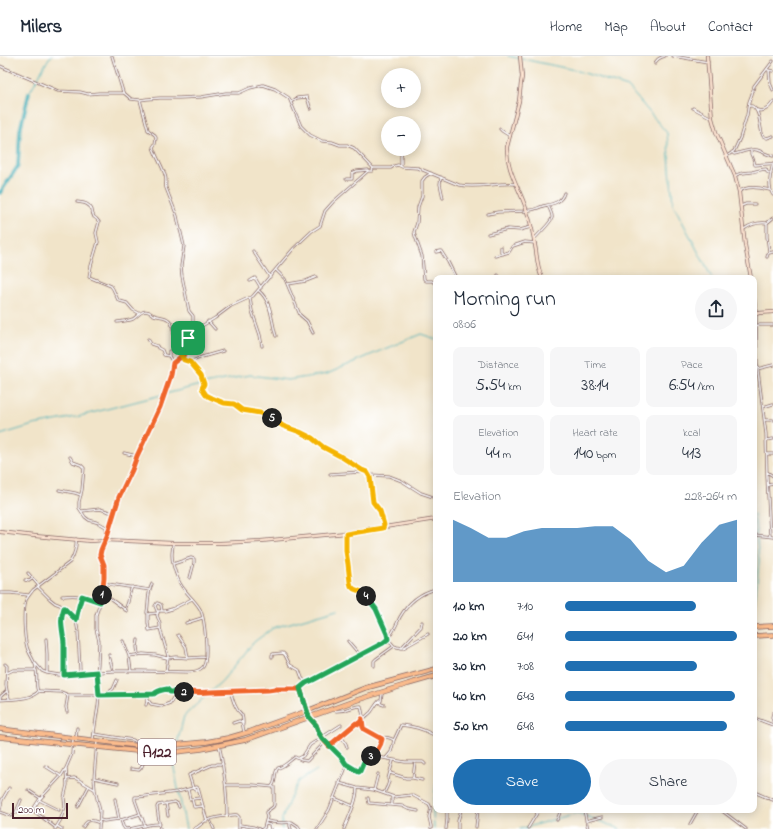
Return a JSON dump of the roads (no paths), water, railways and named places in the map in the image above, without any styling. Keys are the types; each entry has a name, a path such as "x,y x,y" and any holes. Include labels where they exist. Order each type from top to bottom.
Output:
{"highway":[{"path":"757,628 772,627 772,635 757,636"},
{"name":"A122","path":"0,729 139,746 185,744 217,740 262,728 376,685 433,670"},
{"name":"A122","path":"0,737 143,752 187,751 245,740 333,708 433,677"},
{"path":"344,697 346,704"},
{"path":"244,734 245,740"},
{"path":"47,742 48,735"}],"street":[{"path":"112,56 124,93"},
{"path":"520,56 522,77 507,147 508,161 509,167 529,216 540,275"},
{"path":"655,64 658,59 665,56"},
{"path":"673,56 708,62"},
{"path":"707,56 712,118 716,132 735,176 739,192 745,245 750,275"},
{"path":"727,156 738,145 754,86 768,70 773,60"},
{"path":"0,66 58,91 88,94 124,93 131,98 140,100 201,97 226,93 239,93 250,88 263,85 275,89 289,98 301,126 310,135 322,141 347,145 354,148 372,170"},
{"path":"768,70 773,71"},
{"path":"768,70 770,83 773,90"},
{"path":"291,102 297,98 307,97 311,109"},
{"path":"140,100 148,130 155,134 156,138 153,147 157,159 166,176 166,188 182,233 182,240 184,244 181,266 182,276 189,311 193,316 195,329"},
{"path":"756,110 761,111 769,108 773,102"},
{"path":"748,106 755,108 763,136 767,138 773,136"},
{"path":"693,108 712,118"},
{"path":"500,129 510,136"},
{"path":"732,152 736,154 757,150 773,156"},
{"path":"751,151 754,165 773,163 771,174 772,184 770,190 773,195"},
{"path":"401,156 402,167"},
{"path":"346,180 352,178 352,173 354,172 389,168 398,165 402,167 418,168 459,185 516,184"},
{"path":"764,165 764,168 771,174"},
{"path":"735,176 741,173 764,168"},
{"path":"173,363 186,353 188,338 191,332 215,318 231,306 250,298 260,290 302,239 320,226 325,211 333,202 368,171 372,170"},
{"path":"431,173 422,181 422,196 418,207 418,223 414,232 422,256 424,279 426,281 433,282"},
{"path":"441,177 440,187 443,198"},
{"path":"739,192 748,188 770,190"},
{"path":"488,214 532,210 560,201 564,194"},
{"path":"77,202 90,206 94,217 98,219 99,222 96,233 98,242 89,277 110,286 118,300 127,303 133,310 139,313"},
{"path":"741,206 746,204 755,204"},
{"path":"534,239 546,227 552,218 548,205"},
{"path":"529,216 532,210"},
{"path":"744,229 752,224 760,222 767,223 773,218"},
{"path":"767,223 769,253"},
{"path":"488,234 508,229 520,230 531,227"},
{"path":"495,256 509,252 512,246 525,242 535,243"},
{"path":"501,247 501,252 503,254"},
{"path":"253,251 270,277"},
{"path":"436,252 441,251 454,275"},
{"path":"766,257 769,253 773,252"},
{"path":"276,270 288,284 300,315 306,321 313,333"},
{"path":"250,281 255,278 260,290 264,294 269,305 276,336"},
{"path":"288,284 316,278"},
{"path":"250,298 252,311 262,346"},
{"path":"117,322 130,320 139,313 145,311 153,315 167,318 171,323 174,336 177,340 176,346 184,360 190,362 201,375 204,384 202,388 206,395 224,403 234,404 242,410 260,413 270,417 283,426 312,438 323,447 371,475 385,476 402,481 421,493 433,497"},
{"path":"757,314 773,312"},
{"path":"208,321 215,329"},
{"path":"182,323 191,332"},
{"path":"757,324 773,325"},
{"path":"177,340 186,337 188,338"},
{"path":"148,339 151,344 158,346 158,348 162,350 164,355 169,356"},
{"path":"99,829 100,812 94,778 96,747 94,734 99,695 97,672 99,641 96,629 96,615 103,595 104,565 100,555 119,497 160,407 171,375 173,363 169,356 169,351"},
{"path":"190,362 223,351"},
{"path":"770,536 765,420 757,369 773,365"},
{"path":"763,407 773,404"},
{"path":"765,420 773,420"},
{"path":"766,440 773,439"},
{"path":"124,453 137,456"},
{"path":"767,454 773,454"},
{"path":"70,457 73,462 84,468 82,490 78,505 85,517 106,527 107,536"},
{"path":"330,474 361,472 362,470"},
{"path":"367,472 370,477 373,502 380,511 384,525 383,528"},
{"path":"767,472 773,476"},
{"path":"768,485 773,484"},
{"path":"60,490 81,495"},
{"path":"82,511 100,509 112,512 114,514"},
{"path":"0,532 91,540 173,543 233,542 346,534 433,520"},
{"path":"346,534 346,555 351,586 362,592 376,609 388,639 394,646 403,648 428,634"},
{"path":"757,536 773,537"},
{"path":"76,539 73,557 70,562 38,586 28,595 26,601 24,628 27,646 35,663 42,671 52,675 113,671 188,672 202,668 205,664 206,657 205,628 200,610 179,582 173,564 173,543"},
{"path":"173,564 194,558 190,578"},
{"path":"28,573 50,599 64,608 76,620"},
{"path":"25,580 29,581 33,579"},
{"path":"103,584 109,583 149,590"},
{"path":"152,584 149,590 147,612 149,630 160,628"},
{"path":"103,595 126,610 132,587"},
{"path":"0,699 32,697 39,691 61,692 68,695 105,695 154,694 159,690 165,689 170,692 178,693 205,693 298,689 306,683 383,643 392,634 400,617 409,605 423,594 433,590"},
{"path":"0,593 28,595"},
{"path":"62,596 82,596 100,602"},
{"path":"79,674 78,632 76,620 81,597"},
{"path":"148,614 172,609 192,599"},
{"path":"162,611 161,605 156,603 155,606 158,613 157,615 167,652 166,672"},
{"path":"64,608 61,615 64,641 64,675"},
{"path":"186,623 202,618"},
{"path":"401,648 421,627 422,622"},
{"path":"178,634 186,647 188,658"},
{"path":"46,639 46,673"},
{"path":"138,640 138,654"},
{"path":"123,641 130,656 131,671"},
{"path":"348,641 360,655"},
{"path":"374,666 374,661 376,659 394,646"},
{"path":"272,657 273,654 283,653 290,665 299,670 306,683"},
{"path":"130,656 138,654 167,658 206,657"},
{"path":"109,655 113,671"},
{"path":"35,663 35,670 38,675 37,690 39,691"},
{"path":"5,664 7,666 7,691 9,699"},
{"path":"7,673 13,670 35,670"},
{"path":"105,695 113,689 117,680"},
{"path":"300,688 309,717 316,725 325,742 342,758 346,765 359,772 366,757 372,756 405,762 424,762 425,764"},
{"path":"0,699 1,696 7,691"},
{"path":"230,691 236,707 243,715 244,734"},
{"path":"329,746 356,723 359,724 362,719 370,713 376,704 381,701 382,692"},
{"path":"146,705 149,693"},
{"path":"148,700 151,704 162,706 170,703 178,693"},
{"path":"66,712 68,695"},
{"path":"379,701 384,705"},
{"path":"333,708 336,711 354,706 361,706 364,729"},
{"path":"773,713 773,720"},
{"path":"757,719 773,725"},
{"path":"233,723 239,721 243,724"},
{"path":"271,786 275,782 276,770 295,757 298,758 302,756 309,746 341,724"},
{"path":"359,724 364,729 382,739 387,737 394,740"},
{"path":"386,758 391,752 394,740 402,725 426,730 432,734"},
{"path":"32,811 39,799 61,776 70,762 77,728"},
{"path":"94,734 133,740 136,742 143,752 143,764 142,768 139,770 131,769"},
{"path":"337,739 343,739 347,746"},
{"path":"372,756 375,754 382,742 382,739"},
{"path":"298,758 307,761 325,742"},
{"path":"219,746 226,785 227,815"},
{"path":"384,793 387,787 393,760"},
{"path":"413,778 415,762"},
{"path":"193,788 189,777 190,774 212,765 223,764"},
{"path":"317,829 330,810 346,765"},
{"path":"45,766 61,776"},
{"path":"56,828 65,807 64,798 68,785 66,768"},
{"path":"390,773 406,778 422,780"},
{"path":"374,790 378,774"},
{"path":"94,778 118,783"},
{"path":"67,779 77,779 95,790"},
{"path":"339,784 374,790 391,796 399,797 412,795 429,804 431,829"},
{"path":"226,785 271,786"},
{"path":"78,807 89,786"},
{"path":"239,825 262,829 268,817 266,812 274,805 274,788 271,786"},
{"path":"145,826 135,797 177,792 197,787 207,821"},
{"path":"10,788 0,804 0,811 11,816 16,812 21,800"},
{"path":"345,828 353,806 357,788"},
{"path":"188,789 190,799 192,799 194,807 203,806"},
{"path":"28,790 39,799 59,810"},
{"path":"757,793 773,800"},
{"path":"391,796 392,804"},
{"path":"192,799 200,798"},
{"path":"334,798 353,806"},
{"path":"368,798 369,803 392,804 418,811"},
{"path":"115,799 120,819 125,829 160,824"},
{"path":"160,829 158,805 175,802 179,807"},
{"path":"166,803 168,816"},
{"path":"16,812 28,813 34,811 56,828 62,829"},
{"path":"446,813 446,829"},
{"path":"458,829 460,813"},
{"path":"476,827 478,813"},
{"path":"528,828 537,813"},
{"path":"557,820 560,813"},
{"path":"585,813 588,829"},
{"path":"690,824 696,813"},
{"path":"725,813 746,829"},
{"path":"84,826 86,822 91,820 104,821 140,814"},
{"path":"194,829 198,828 202,823 227,815 237,815 239,817 239,829"},
{"path":"586,821 602,817"},
{"path":"210,820 214,829"},
{"path":"266,820 283,823 293,822 300,829"},
{"path":"290,822 291,829"},
{"path":"265,824 270,826 271,829"}],"waterway":[{"path":"29,93 49,58 52,56"},
{"path":"508,56 575,70 628,87 667,133 673,204 710,275"},
{"path":"0,193 18,166 20,130 29,93"},
{"path":"0,435 33,425 76,417 204,384 250,375 288,380 327,374 421,334 433,338"},
{"path":"757,542 759,561 757,582"},
{"path":"177,744 184,716 222,681 254,642 273,628 338,609"},
{"path":"175,754 173,763 186,829"},
{"path":"282,829 282,819 299,781 317,770"},
{"path":"433,813 434,829"},
{"path":"520,829 577,813"},
{"path":"578,813 620,829"}]}
